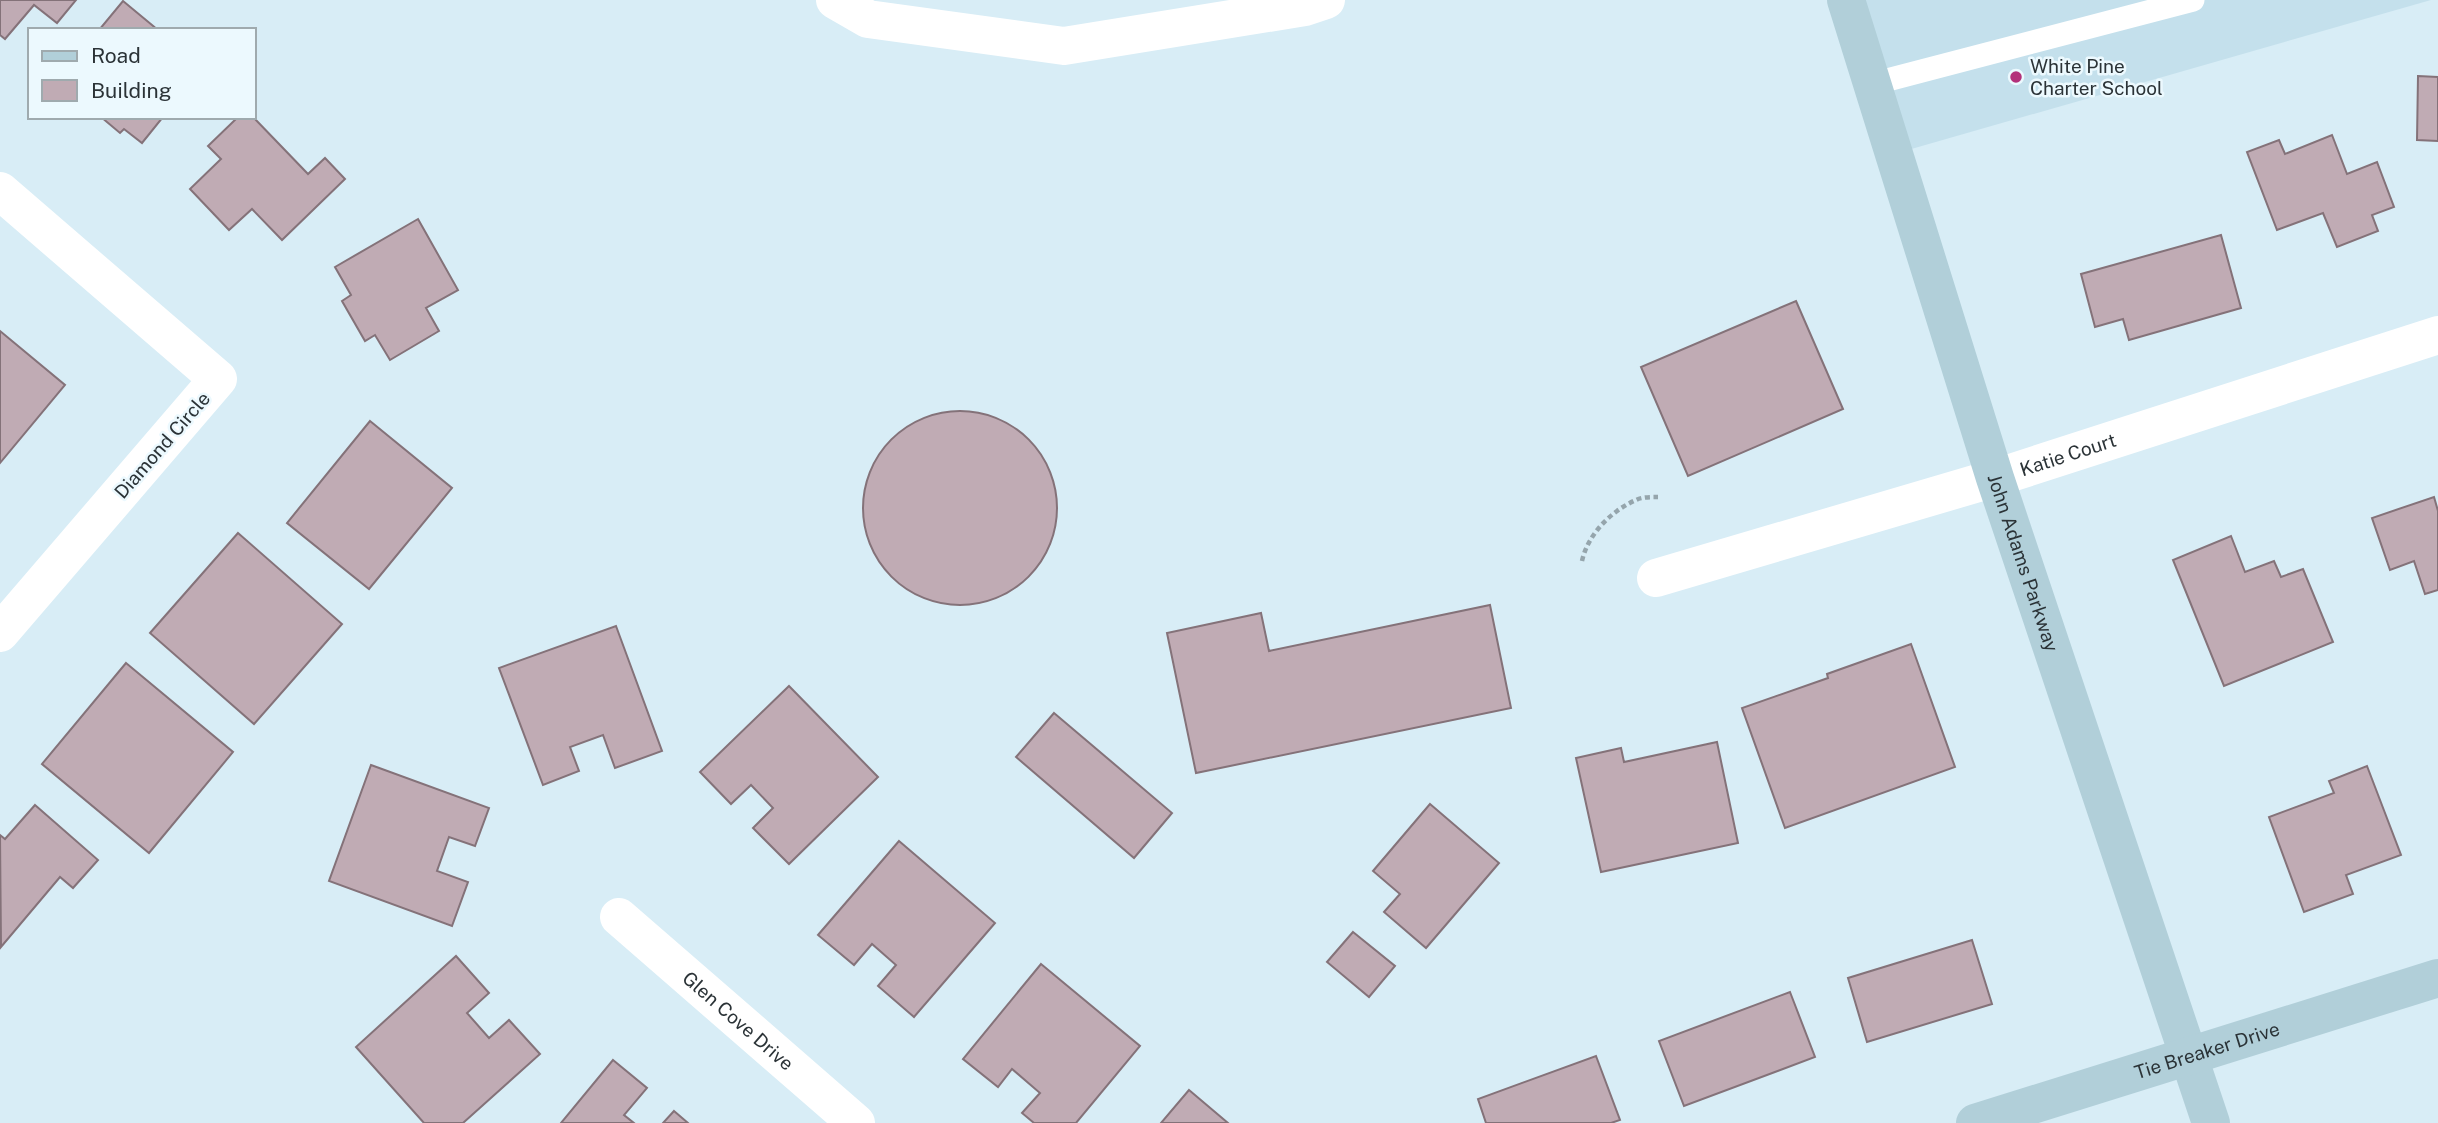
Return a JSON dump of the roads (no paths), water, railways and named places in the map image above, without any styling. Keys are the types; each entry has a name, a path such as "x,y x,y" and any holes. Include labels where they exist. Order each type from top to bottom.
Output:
{"street":[{"path":"835,0 868,19 1064,46 1305,7 1326,0"},
{"name":"John Adams Parkway","path":"1846,0 1995,478 2211,1123"},
{"name":"Diamond Circle","path":"0,191 218,379 0,633"},
{"name":"Katie Court","path":"1656,579 1995,478 2438,335"},
{"name":"Glen Cove Drive","path":"619,917 856,1123"},
{"name":"Tie Breaker Drive","path":"1975,1123 2438,978"}],"lane":[{"path":"1872,84 2193,0"}],"place":[{"name":"White Pine Charter School","path":"2016,77"}]}
